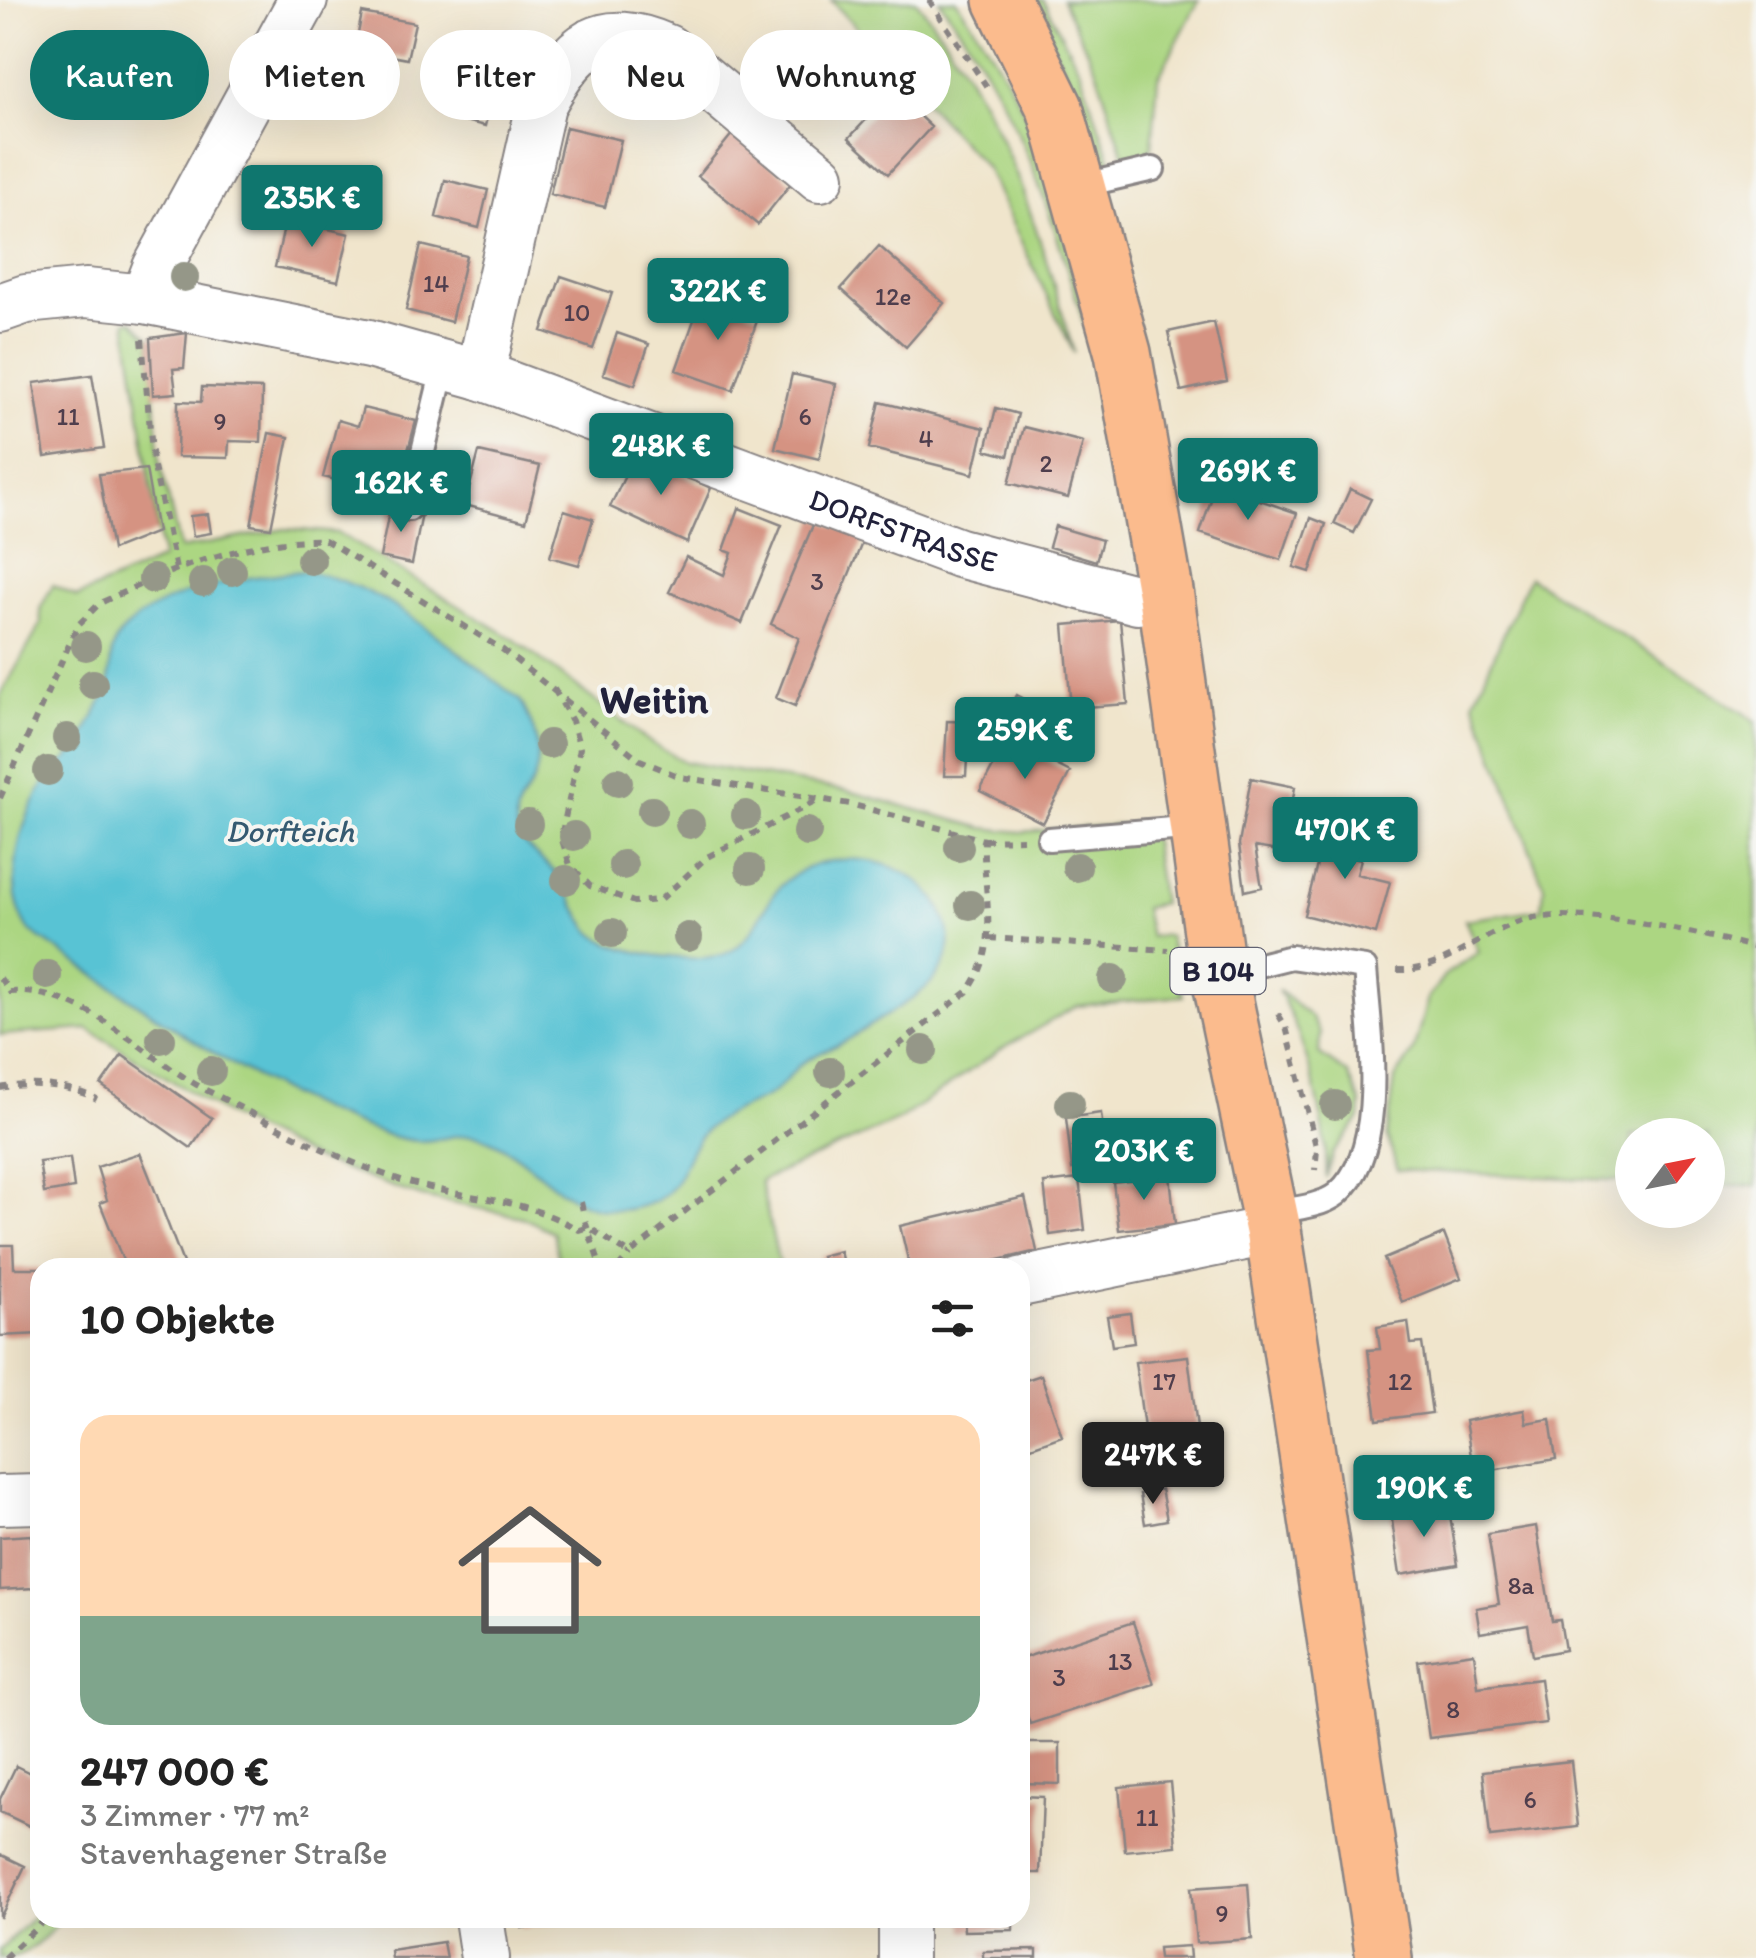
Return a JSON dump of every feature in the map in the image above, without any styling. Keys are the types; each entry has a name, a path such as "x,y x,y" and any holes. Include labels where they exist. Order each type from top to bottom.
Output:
{"main road":[{"name":"B 104","path":"1002,0 1055,108 1080,186 1123,353 1166,597 1197,827 1201,961 1271,1222 1358,1762 1384,1958"}],"street":[{"path":"145,299 156,268 303,0"},
{"path":"462,370 542,105 559,72 583,46 613,35 638,36 667,49 820,177"},
{"name":"DORFSTRASSE","path":"0,308 26,299 86,293 145,299 369,344 462,370 960,552 1138,600 1166,597"},
{"path":"1030,1280 1271,1222"},
{"path":"0,1500 30,1499"},
{"path":"480,1928 485,1958"},
{"path":"903,1928 904,1958"}],"lane":[{"path":"1080,186 1152,169"},
{"path":"409,508 462,370"},
{"path":"1049,839 1197,827"},
{"path":"1201,961 1291,957 1365,968 1372,1101 1367,1139 1349,1180 1334,1197 1271,1222"}],"path":[{"path":"145,299 141,323 144,395 165,532 176,569"},
{"path":"0,798 78,625 100,603 176,569 305,539 325,540 396,581 551,684 640,760 680,777 850,804 984,840 990,938 985,970 968,992 627,1258"},
{"path":"551,684 572,721 580,748 562,836 570,865 590,886 634,902 660,900 707,857 816,801"},
{"path":"1365,968 1430,966 1528,920 1560,917 1702,934 1756,948"},
{"path":"990,938 1201,961"},
{"path":"0,978 10,992"},
{"path":"0,994 10,992 74,1003 176,1075 312,1144 418,1186 521,1202 579,1230 586,1221"},
{"path":"0,1088 46,1084 75,1088 97,1099"},
{"path":"581,1202 598,1258"},
{"path":"586,1221 630,1254"},
{"path":"4,1958 36,1928"}],"green space":[{"path":"831,0 916,0 938,30 859,30"},
{"path":"939,0 956,0 977,30 1014,92 1045,158 1080,261 1101,382 1055,231 1019,136 997,90"},
{"path":"1029,0 1043,0 1080,70 1114,170 1103,170 1078,97"},
{"path":"1062,0 1199,0 1158,78 1152,146 1145,158 1127,165 1096,69"},
{"path":"951,48 995,126 1014,169 1074,353 986,168 942,120 951,120"},
{"path":"132,320 150,338 160,462 180,549 285,529 338,533 515,640 651,743 685,762 848,791 983,828 1020,832 1150,823 1162,904 1144,908 1150,937 1168,935 1183,996 1077,1006 1000,1050 899,1120 760,1181 778,1258 558,1258 553,1232 522,1217 422,1197 314,1159 232,1118 88,1029 0,1035 0,696 41,624 40,609 53,585 77,597 162,559 126,321"},
{"path":"1529,577 1756,721 1756,1186 1725,1185 1725,1118 1615,1118 1615,1180 1397,1170 1387,1135 1395,1079 1413,1052 1428,998 1446,974 1479,952 1465,920 1542,909 1544,887 1474,701"},
{"path":"1278,990 1311,1017 1320,1033 1319,1054 1348,1074 1361,1103 1360,1119 1333,1153 1326,1178 1324,1132 1313,1082"},
{"path":"30,1920 30,1928 52,1928 19,1955 0,1958 0,1950"}],"water":[{"name":"Dorfteich","path":"303,571 363,589 391,604 520,700 533,728 538,759 534,779 518,809 517,830 526,845 559,877 587,926 603,940 659,956 718,956 731,951 748,936 787,880 807,868 852,859 897,869 933,896 944,916 949,938 947,956 939,973 910,1000 801,1064 773,1093 712,1124 697,1140 670,1190 651,1203 624,1210 601,1209 581,1202 489,1140 462,1135 409,1140 347,1121 297,1099 180,1032 31,932 16,897 21,836 36,797 78,747 103,700 114,647 124,630 162,603 185,594 232,581"}],"building":[{"path":"362,13 415,23 407,59 400,58 400,30 359,30"},
{"path":"460,120 486,120 485,126"},
{"path":"866,120 924,120 931,127 888,174 849,138"},
{"path":"566,127 621,140 605,207 550,194"},
{"path":"733,133 792,182 758,225 698,176"},
{"path":"445,180 488,190 479,228 436,217"},
{"path":"286,219 349,234 338,281 275,267"},
{"path":"421,245 466,256 451,322 406,310"},
{"path":"879,246 944,303 906,347 841,289"},
{"path":"561,276 612,293 593,349 542,331"},
{"path":"703,295 759,315 733,390 676,370"},
{"path":"1214,322 1227,381 1181,391 1168,332"},
{"path":"187,333 184,368 173,369 176,393 153,395 150,338"},
{"path":"617,333 649,344 635,385 603,374"},
{"path":"792,374 836,384 819,459 775,448"},
{"path":"92,375 104,448 45,457 34,383"},
{"path":"202,387 262,389 261,442 229,441 228,458 177,457 178,401 201,402"},
{"path":"880,402 984,428 973,474 869,448"},
{"path":"363,408 416,421 398,486 346,473 345,482 323,477 338,420 358,426"},
{"path":"996,408 1018,414 1008,456 986,450"},
{"path":"1024,427 1083,442 1068,498 1009,483"},
{"path":"269,433 289,437 271,528 251,525"},
{"path":"479,452 540,466 526,521 465,505"},
{"path":"636,453 711,488 687,543 610,507"},
{"path":"146,469 157,532 112,550 99,474"},
{"path":"1216,485 1297,513 1281,560 1200,533"},
{"path":"1350,489 1371,499 1354,533 1334,524"},
{"path":"390,507 422,514 412,564 380,557"},
{"path":"739,508 782,525 742,623 669,592 686,557 724,575 732,553 724,550"},
{"path":"564,510 593,519 579,565 550,557"},
{"path":"208,514 211,533 193,536 190,516"},
{"path":"816,518 864,538 795,706 776,698 799,638 771,624"},
{"path":"1311,518 1326,524 1310,572 1294,567"},
{"path":"1055,526 1102,540 1096,561 1049,547"},
{"path":"1120,620 1128,704 1071,708 1064,625"},
{"path":"1017,695 1040,707 1023,737 1000,724"},
{"path":"947,721 969,722 966,776 944,776"},
{"path":"1007,740 1070,772 1043,823 980,791"},
{"path":"1251,778 1295,787 1284,852 1255,847 1262,887 1245,891 1239,844"},
{"path":"1332,807 1357,813 1345,855 1361,859 1357,874 1390,882 1376,934 1304,915"},
{"path":"122,1055 212,1118 191,1148 101,1085"},
{"path":"1101,1113 1107,1164 1072,1169 1066,1118"},
{"path":"140,1153 181,1258 122,1258 100,1203 107,1200 97,1167"},
{"path":"70,1158 74,1188 44,1193 39,1162"},
{"path":"1170,1175 1175,1224 1119,1230 1113,1182"},
{"path":"1079,1179 1085,1230 1050,1235 1044,1183"},
{"path":"1025,1197 1037,1251 1007,1258 908,1258 900,1226"},
{"path":"1444,1234 1461,1278 1402,1302 1384,1259"},
{"path":"0,1245 13,1245 14,1268 30,1268 30,1334 0,1336"},
{"path":"840,1251 842,1258 822,1258"},
{"path":"1130,1313 1134,1343 1112,1346 1107,1316"},
{"path":"1408,1322 1411,1344 1422,1343 1432,1413 1377,1420 1368,1350 1380,1349 1377,1327"},
{"path":"1188,1356 1199,1443 1147,1450 1135,1362"},
{"path":"1041,1375 1062,1436 1030,1447 1030,1379"},
{"path":"1524,1410 1526,1423 1550,1419 1556,1459 1474,1473 1465,1421"},
{"path":"1161,1489 1167,1520 1145,1524 1140,1494"},
{"path":"1448,1504 1458,1565 1400,1575 1391,1514"},
{"path":"1536,1526 1552,1621 1560,1620 1565,1650 1533,1656 1528,1625 1480,1633 1476,1608 1499,1604 1488,1534"},
{"path":"30,1535 30,1588 0,1590 0,1537"},
{"path":"1133,1622 1154,1684 1030,1724 1030,1656"},
{"path":"1474,1653 1478,1687 1540,1679 1546,1723 1429,1738 1418,1661"},
{"path":"1030,1743 1060,1743 1060,1784 1030,1783"},
{"path":"1571,1761 1578,1827 1490,1837 1483,1771"},
{"path":"16,1766 30,1773 30,1826 0,1812 0,1799"},
{"path":"1170,1782 1176,1846 1125,1851 1119,1787"},
{"path":"1030,1796 1043,1797 1040,1873 1030,1873"},
{"path":"0,1854 25,1866 0,1918"},
{"path":"1248,1884 1252,1939 1196,1943 1191,1888"},
{"path":"964,1928 1013,1928 1013,1930"},
{"path":"443,1942 446,1958 391,1958 390,1950"},
{"path":"1189,1946 1190,1958 1159,1958 1158,1948"},
{"path":"1037,1950 1037,1958 983,1958 983,1951"}],"district":[{"name":"Weitin","path":"654,699"}]}
